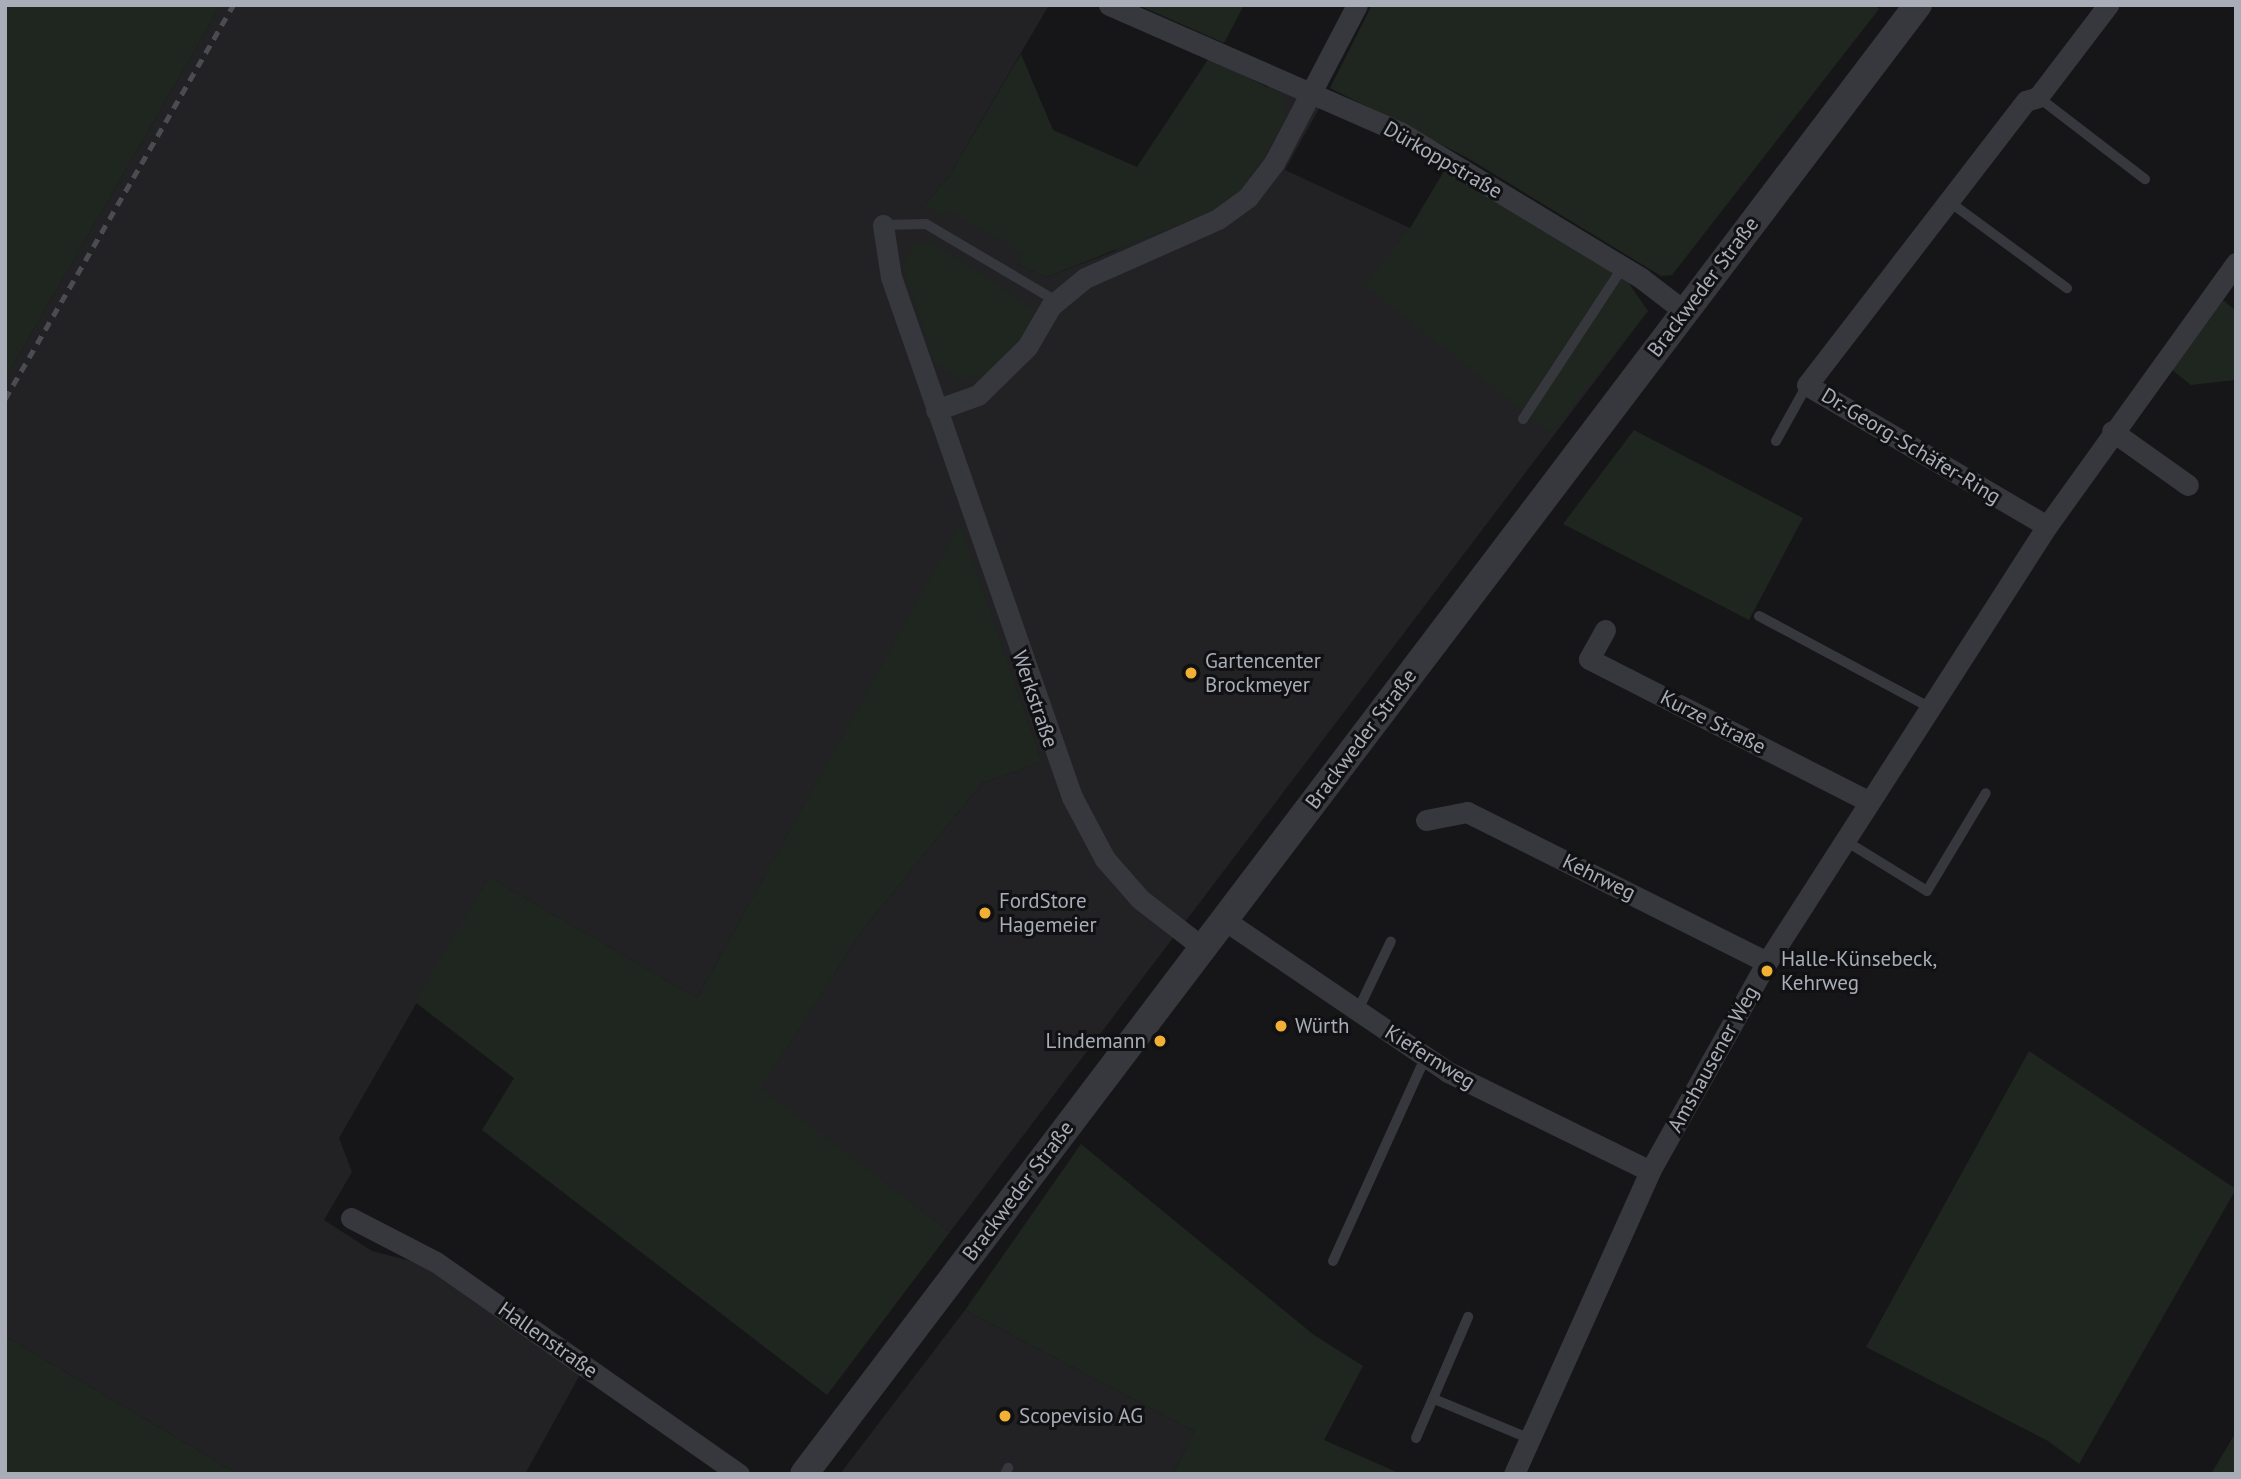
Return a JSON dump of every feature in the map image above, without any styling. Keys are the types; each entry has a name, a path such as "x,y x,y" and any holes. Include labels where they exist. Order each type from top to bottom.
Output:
{"street":[{"name":"Dürkoppstraße","path":"1109,5 1400,132 1623,267 1684,311"},
{"path":"936,410 978,395 1027,347 1056,301 1085,278 1218,219 1248,197 1274,163 1357,5"},
{"name":"Brackweder Straße","path":"804,1474 1684,311 1919,5"},
{"name":"Dr.-Georg-Schäfer-Ring","path":"2047,526 1807,385 2026,101 2038,97 2108,5"},
{"name":"Werkstraße","path":"883,225 891,277 1072,797 1105,859 1140,899 1202,947"},
{"path":"2047,526 2112,431 2236,263"},
{"path":"2112,431 2188,485"},
{"name":"Amshausener Weg","path":"1514,1474 1650,1171 1767,962 1866,800 2047,526"},
{"name":"Kurze Straße","path":"1605,630 1589,659 1866,800"},
{"name":"Kehrweg","path":"1426,820 1467,812 1767,962"},
{"name":"Kiefernweg","path":"1223,919 1425,1058 1650,1171"},
{"name":"Hallenstraße","path":"351,1218 436,1262 739,1474"}],"lane":[{"path":"2038,97 2145,179"},
{"path":"1948,200 2067,288"},
{"path":"883,225 926,224 1056,301"},
{"path":"1522,419 1623,267"},
{"path":"1776,441 1807,385"},
{"path":"1759,616 1929,707"},
{"path":"1842,839 1927,891 1986,793"},
{"path":"1358,1010 1391,941"},
{"path":"1333,1261 1425,1058"},
{"path":"1416,1438 1468,1317"},
{"path":"1434,1399 1528,1438"}],"shaded area":[{"path":"5,5 221,5 5,379"},
{"path":"221,5 1049,5 947,179 924,205 948,209 1024,254 1018,264 1047,277 1115,251 1270,85 1321,105 1285,170 1410,228 1446,168 1648,311 950,1232 760,1089 861,932 982,783 1042,762 960,525 697,998 489,877 339,1138 352,1172 324,1220 372,1251 434,1267 581,1373 525,1474 238,1474 5,1336 5,379"},
{"path":"1138,5 1244,5 1224,43"},
{"path":"1372,5 1874,5 1879,9 1672,275 1661,276 1466,157 1330,88"},
{"path":"1021,54 1053,130 1137,167 1209,58 1283,95 1285,123 1242,191 1213,211 1047,277 1018,264 1023,254 948,210 943,217 924,205 947,179"},
{"path":"1446,168 1628,282 1648,311 1551,433 1364,285 1410,229"},
{"path":"932,242 1033,309 1027,337 987,376 959,379 935,363 902,264 916,244"},
{"path":"2223,300 2236,311 2236,380 2191,385 2171,369"},
{"path":"1634,430 1803,518 1749,620 1563,524"},
{"path":"960,524 1042,762 982,783 861,932 761,1088 950,1232 827,1395 482,1130 514,1078 415,1002 489,877 697,998"},
{"path":"2029,1051 2236,1189 2079,1464 2048,1441 1866,1347"},
{"path":"1081,1144 1314,1335 1363,1366 1324,1440 1401,1474 1173,1474 1194,1431 965,1310"},
{"path":"965,1310 1194,1431 1173,1474 840,1474"},
{"path":"5,1336 238,1474 5,1474"},
{"path":"2236,1432 2236,1474 2211,1474"}],"railway":[{"path":"5,399 233,5"}],"place":[{"name":"Gartencenter Brockmeyer","path":"1191,673"},
{"name":"FordStore Hagemeier","path":"985,913"},
{"name":"Halle-Künsebeck, Kehrweg","path":"1767,971"},
{"name":"Würth","path":"1281,1026"},
{"name":"Lindemann","path":"1160,1041"},
{"name":"Scopevisio AG","path":"1005,1416"}]}
